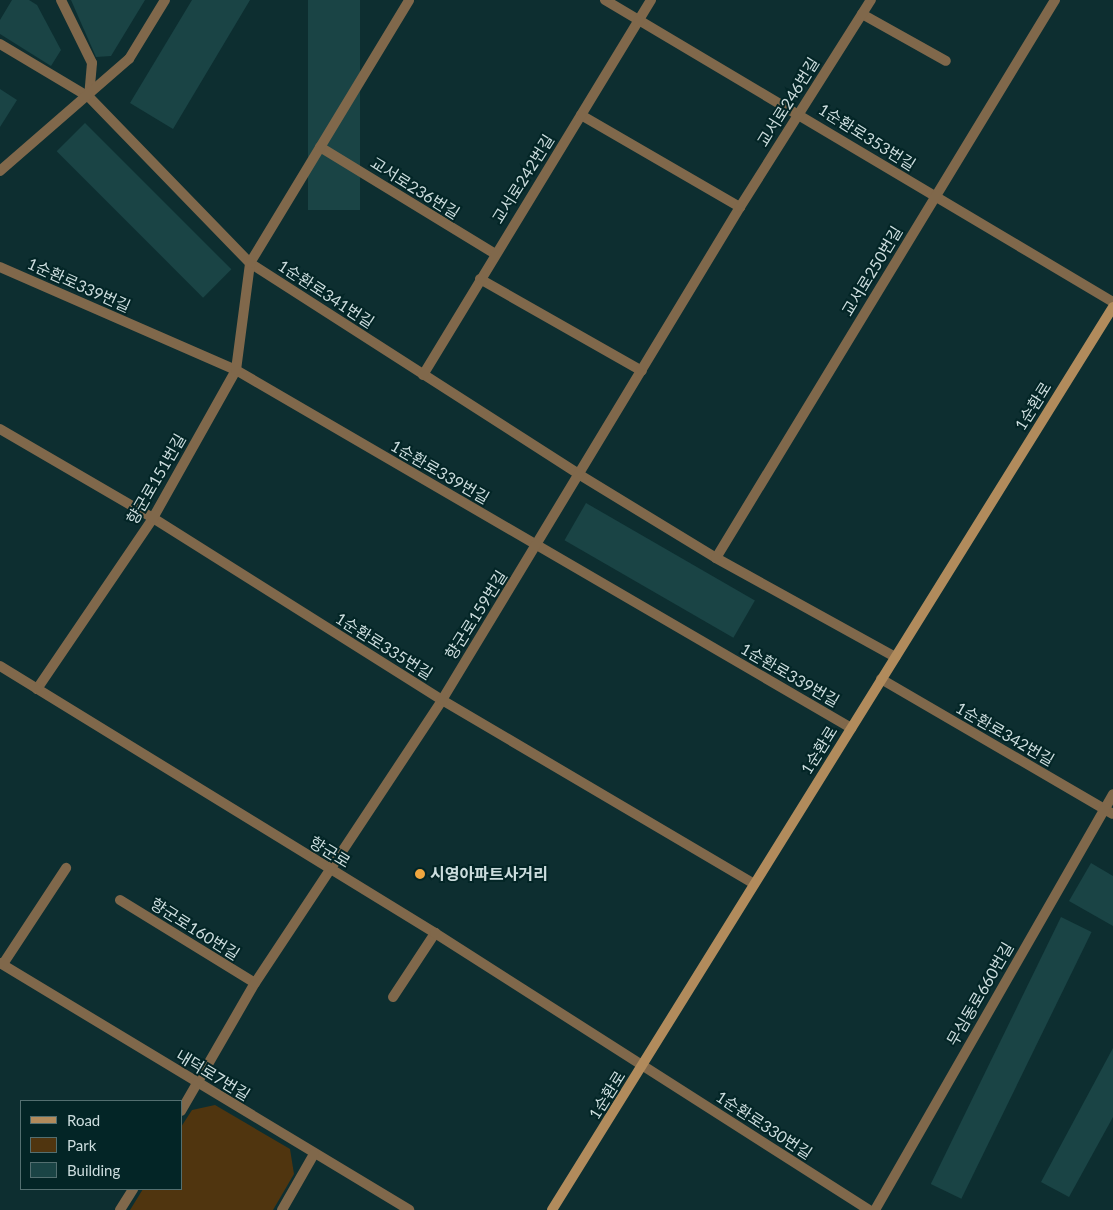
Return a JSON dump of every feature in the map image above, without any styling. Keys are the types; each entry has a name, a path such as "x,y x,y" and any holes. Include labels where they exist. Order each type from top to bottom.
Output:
{"main road":[{"name":"1순환로","path":"552,1210 1113,306"}],"street":[{"path":"61,0 92,63 89,97"},
{"path":"0,171 89,97 129,59 165,0"},
{"path":"250,263 409,0"},
{"name":"1순환로353번길","path":"605,0 799,112 935,197 1113,302"},
{"name":"교서로242번길","path":"423,375 651,0"},
{"name":"교서로246번길","path":"580,475 740,207 871,0"},
{"name":"교서로250번길","path":"716,558 1055,0"},
{"path":"862,14 946,60"},
{"name":"1순환로341번길","path":"0,44 89,97 250,263 580,475 716,558 895,657"},
{"path":"581,115 740,207"},
{"name":"교서로236번길","path":"320,147 495,254"},
{"name":"향군로151번길","path":"37,689 153,518 236,370 250,263"},
{"name":"1순환로339번길","path":"0,268 236,370 851,728"},
{"path":"480,279 642,371"},
{"name":"1순환로335번길","path":"0,429 153,518 442,700 754,884"},
{"name":"향군로159번길","path":"332,871 442,700 580,475"},
{"name":"향군로","path":"0,666 435,933 643,1066"},
{"name":"1순환로342번길","path":"881,679 1109,812"},
{"name":"무심동로660번길","path":"875,1210 1109,812 1113,794"},
{"name":"내덕로7번길","path":"66,868 1,964 409,1210"},
{"path":"182,1109 255,983 332,871"},
{"name":"향군로160번길","path":"120,900 255,983"},
{"path":"393,997 435,933"},
{"name":"1순환로330번길","path":"643,1066 870,1210"},
{"path":"282,1210 314,1154"},
{"path":"120,1210 132,1190"}],"green space":[{"path":"215,1105 290,1149 294,1174 273,1210 130,1210 142,1190 182,1190 182,1125 192,1110"}],"building":[{"path":"12,0 29,0 37,5 61,50 51,66 0,34 0,20"},
{"path":"71,0 145,0 111,56 96,57"},
{"path":"192,0 250,0 173,129 130,103"},
{"path":"308,0 360,0 360,210 308,210"},
{"path":"0,89 17,100 0,127"},
{"path":"85,123 231,269 203,298 57,151"},
{"path":"586,503 755,600 733,638 564,540"},
{"path":"1091,863 1113,876 1113,926 1069,901"},
{"path":"1061,917 1092,932 961,1199 931,1184"},
{"path":"1113,1048 1113,1117 1069,1197 1041,1182"}],"place":[{"name":"시영아파트사거리","path":"420,874"}]}
